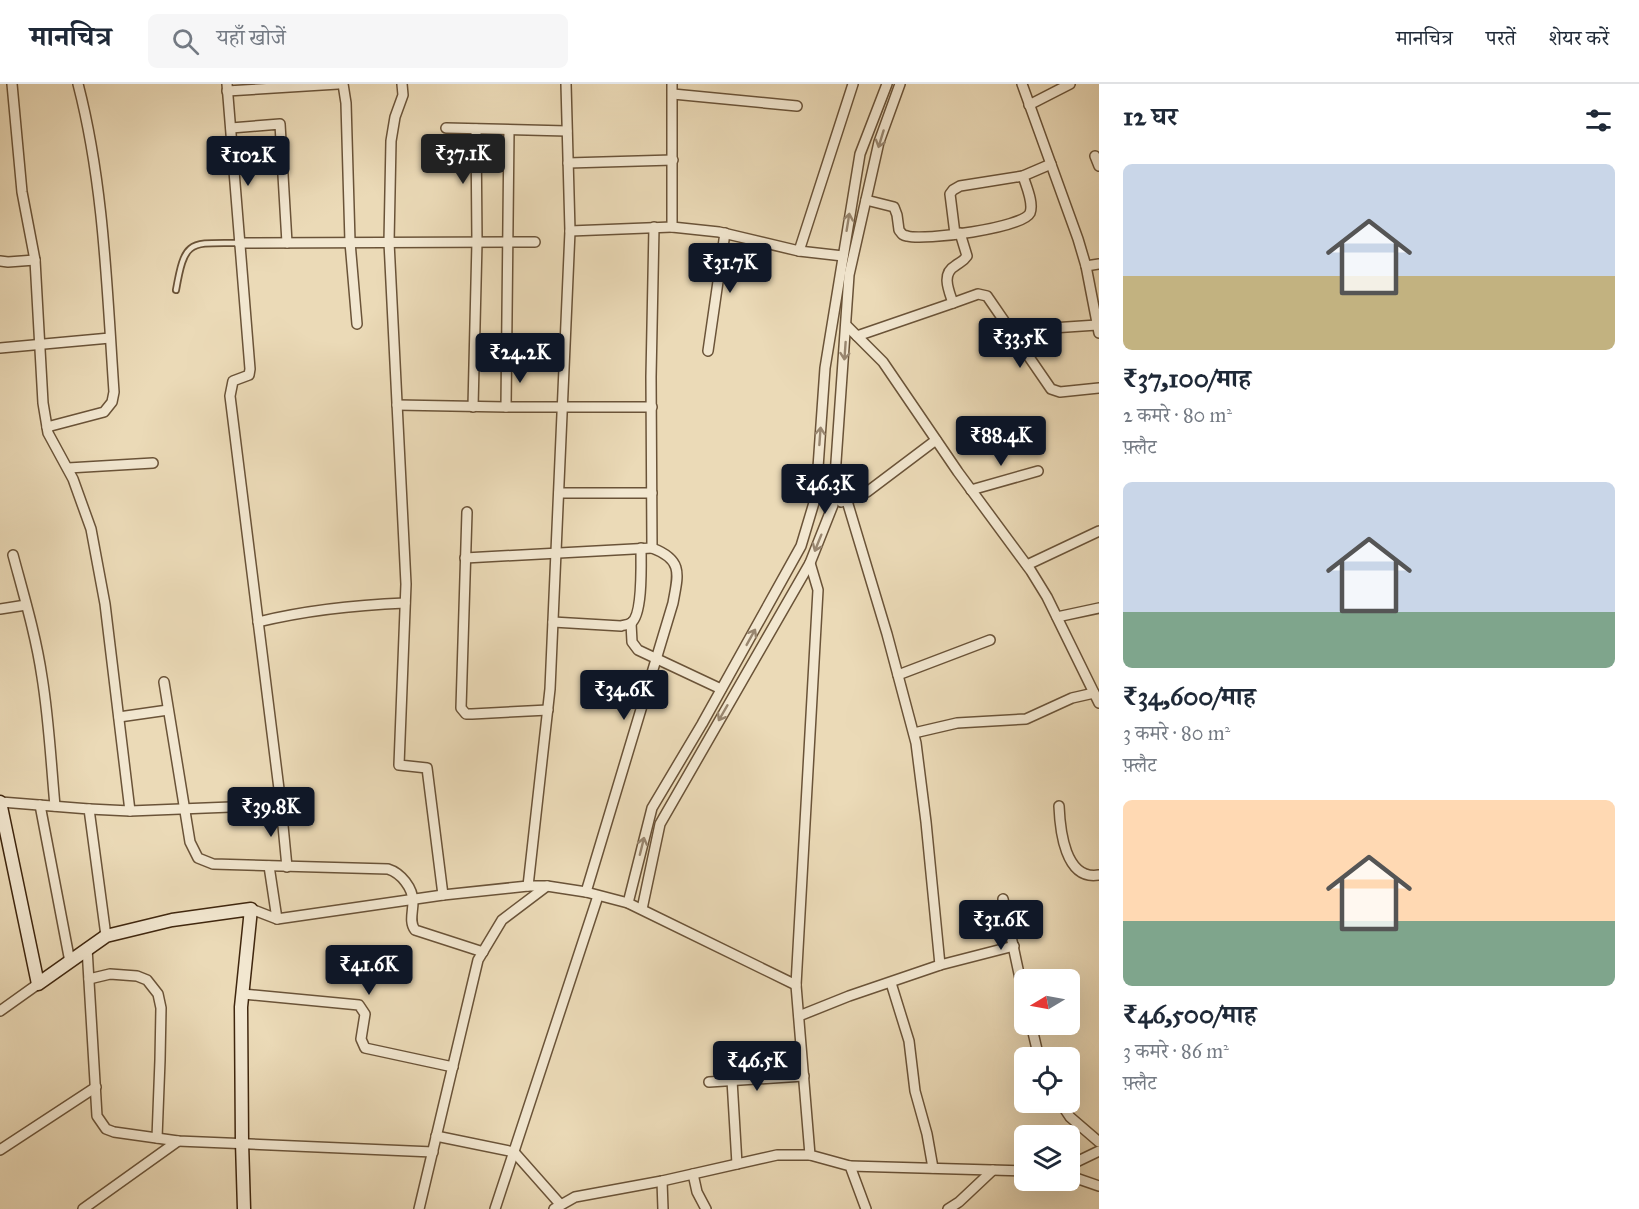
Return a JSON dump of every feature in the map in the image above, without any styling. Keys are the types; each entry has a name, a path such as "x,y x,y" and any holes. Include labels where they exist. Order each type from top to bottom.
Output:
{"main road":[{"path":"0,802 5,847 38,984 106,936 172,920 251,909 241,1007 244,1209"}],"street":[{"path":"12,84 21,192 35,260 43,403 48,433 74,478 91,529 105,604 130,811"},
{"path":"47,427 105,412 112,402 114,392 105,262 95,178 78,84"},
{"path":"287,867 230,396 233,381 250,373 227,88 340,84 346,103 350,242 357,324"},
{"path":"402,84 403,95 391,141 389,242 405,603 399,765 427,768 443,895"},
{"path":"528,886 548,710 553,622 570,231 566,84"},
{"path":"672,84 672,227"},
{"path":"799,251 853,84"},
{"path":"628,903 652,808 801,546 816,496 825,368 860,154 887,84"},
{"path":"642,909 660,824 810,563 833,505 849,275 879,142 900,84"},
{"path":"1022,84 1086,266 1098,329 1052,328"},
{"path":"1029,105 1070,84"},
{"path":"673,94 797,106"},
{"path":"231,128 280,124 287,243"},
{"path":"446,128 567,131"},
{"path":"473,406 477,242 476,129"},
{"path":"506,407 509,130"},
{"path":"1095,156 1099,166"},
{"path":"568,163 673,160"},
{"path":"953,303 946,279 949,271 967,256 957,234 950,194 960,186 1023,176 1051,164"},
{"path":"866,200 894,207 899,230 908,236 957,234 1011,224 1028,215 1030,204 1023,176"},
{"path":"652,549 654,227"},
{"path":"570,231 672,227 725,233 799,251 843,256"},
{"path":"708,351 725,233"},
{"path":"239,243 535,242"},
{"path":"0,261 35,260"},
{"path":"1086,266 1099,264"},
{"path":"857,336 978,294 987,296 1051,389 1060,392 1099,388"},
{"path":"847,326 883,362 971,490 1027,565 1057,618 1099,704"},
{"path":"0,348 110,338"},
{"path":"397,405 652,407"},
{"path":"833,505 867,492 936,440"},
{"path":"68,468 153,463"},
{"path":"971,490 1038,471"},
{"path":"559,493 652,493"},
{"path":"847,501 914,733 926,822 940,965"},
{"path":"467,512 461,708 466,714 548,710"},
{"path":"1027,565 1099,531"},
{"path":"553,622 621,626 630,623 635,618 638,607 641,548"},
{"path":"465,558 641,548 664,553 674,561 678,578 673,603 586,892"},
{"path":"13,555 33,630 47,710 56,806"},
{"path":"810,563 818,590 796,985 810,1155"},
{"path":"258,621 332,607 405,603"},
{"path":"0,609 26,605"},
{"path":"1057,618 1099,608"},
{"path":"630,623 634,646 656,660 721,689"},
{"path":"898,675 990,640"},
{"path":"164,682 190,842 198,858 213,864 388,869 400,874 413,899 411,924 415,930 483,952"},
{"path":"914,733 957,723 1026,719 1072,698 1094,693"},
{"path":"119,717 168,710"},
{"path":"0,802 130,811 281,805"},
{"path":"40,805 70,962"},
{"path":"1059,807 1062,838 1071,861 1081,873 1088,876 1099,875"},
{"path":"89,809 106,936"},
{"path":"269,866 277,919"},
{"path":"251,909 277,919 443,895 547,886 586,892 628,903 796,985"},
{"path":"419,1209 478,960 502,920 547,886"},
{"path":"495,1209 598,896"},
{"path":"1004,899 1019,969"},
{"path":"799,1016 849,996 940,965 1014,946"},
{"path":"87,948 97,1116 106,1129 178,1141 433,1152"},
{"path":"89,978 110,974 137,976 147,980 158,994 161,1008 156,1138"},
{"path":"891,983 909,1041 915,1091 927,1134 933,1168"},
{"path":"0,1011 38,984"},
{"path":"243,994 359,1005 365,1014 361,1039 365,1048 453,1067"},
{"path":"709,1082 804,1076"},
{"path":"732,1080 737,1164"},
{"path":"0,1150 96,1087"},
{"path":"1067,1113 1099,1142"},
{"path":"436,1136 514,1152 557,1207 575,1197 662,1181 777,1155 810,1155 850,1166 1014,1171"},
{"path":"83,1209 178,1141"},
{"path":"1080,1160 1099,1151"},
{"path":"850,1166 866,1209"},
{"path":"948,1209 959,1202 993,1170"},
{"path":"693,1174 697,1192 706,1209"},
{"path":"1080,1179 1099,1186"},
{"path":"662,1181 663,1209"}],"lane":[{"path":"176,290 181,260 192,247 211,243 239,243"}]}
